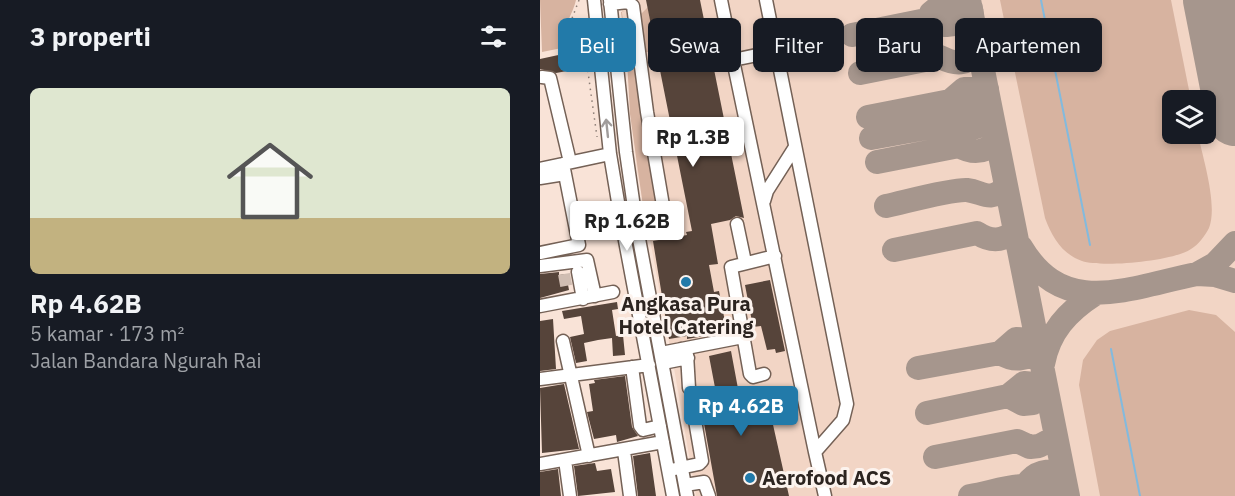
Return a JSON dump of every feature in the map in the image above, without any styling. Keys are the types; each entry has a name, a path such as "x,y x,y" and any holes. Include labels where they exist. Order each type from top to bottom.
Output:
{"street":[{"path":"594,0 596,18"},
{"path":"721,0 725,18"},
{"path":"766,0 770,18"},
{"path":"612,18 610,2 628,2 633,6 647,112 666,223 637,228"},
{"path":"602,72 610,153 660,426 659,443 668,470 673,496"},
{"path":"618,72 637,228 686,491 704,482 709,496"},
{"path":"736,72 825,496"},
{"path":"780,72 847,404 843,420 815,452"},
{"path":"542,77 550,78 551,82 579,245 582,259 589,263 589,297"},
{"path":"764,201 765,195 795,147"},
{"path":"540,178 610,153"},
{"path":"540,169 566,167"},
{"path":"737,224 744,262"},
{"path":"540,253 579,245"},
{"path":"764,374 751,376 731,267 775,256"},
{"path":"540,266 563,268 582,259"},
{"path":"578,272 589,297"},
{"path":"540,306 568,296 589,297 614,292"},
{"path":"662,358 743,337"},
{"path":"563,342 589,456"},
{"path":"684,354 689,388"},
{"path":"540,379 649,365"},
{"path":"632,368 639,423 643,430 659,443"},
{"path":"668,470 699,464 702,461 692,403"},
{"path":"643,430 660,426"},
{"path":"540,464 659,443"},
{"path":"624,451 630,496"},
{"path":"565,460 570,496"}],"shaded area":[{"path":"540,0 576,0 569,18 558,18 558,49 542,52"},
{"path":"621,0 1235,0 1235,496 696,496 674,368 679,367 678,356 734,346 731,335 670,347 637,170 628,72 636,72 636,18 623,18"},
{"path":"1000,0 1171,0 1189,90 1162,90 1162,144 1200,144 1212,207 1209,228 1194,247 1170,257 1105,264 1082,261 1063,249 1051,232 1045,218 1015,72 1102,72 1102,18 1004,18"},
{"path":"648,7 650,18 648,18 648,52 646,52 641,14"},
{"path":"628,72 635,72 642,127 656,203 655,214 645,220 630,114"},
{"path":"1189,310 1216,315 1235,332 1235,496 1100,496 1079,385 1083,360 1097,340 1110,331"}],"building":[{"path":"646,0 700,0 704,18 650,18"},
{"path":"558,55 558,72 562,72 556,73 540,69 540,59"},
{"path":"660,72 715,72 744,218 736,216 730,220 711,224 718,264 709,265 714,292 719,291 727,332 687,339 687,336 669,339 653,241 687,235 686,232 692,231"},
{"path":"559,272 559,275 566,274 569,290 540,298 540,274"},
{"path":"770,280 785,351 776,353 775,349 767,350 761,326 753,327 745,285"},
{"path":"617,302 618,309 612,310 616,336 623,335 625,355 613,356 612,338 598,340 584,343 587,361 576,363 570,337 584,334 581,316 564,319 562,311"},
{"path":"553,319 556,369 540,371 540,321"},
{"path":"731,351 739,394 765,389 789,496 717,496 700,401 717,398 709,356"},
{"path":"625,376 632,427 638,436 617,442 616,435 594,439 587,412 593,411 589,384 595,383 594,380"},
{"path":"564,384 579,449 542,453 540,388"},
{"path":"650,453 656,496 638,496 633,456"},
{"path":"595,463 597,471 611,469 615,492 578,496 574,466"},
{"path":"558,469 561,496 540,496 540,472"}],"waterway":[{"path":"1041,0 1090,245"},
{"path":"1111,349 1140,496"}],"taxiway":[{"path":"935,15 931,13 947,0"},
{"path":"969,0 1068,496"},
{"path":"960,5 971,8 957,17 935,15 949,6 960,5"},
{"path":"852,35 931,19 946,25 954,24 962,22 972,13"},
{"path":"860,73 940,57 955,61"},
{"path":"950,101 964,89 987,89"},
{"path":"868,117 950,101 964,107 974,107 988,97"},
{"path":"871,138 954,123 974,128 992,118"},
{"path":"877,162 959,146 978,151 997,142"},
{"path":"886,206 960,190 991,196 1006,187"},
{"path":"894,250 977,233 996,240 1015,231"},
{"path":"1235,243 1215,264 1197,274 1215,275 1235,281"},
{"path":"1021,247 1038,270 1057,284 1078,291 1100,293 1123,290 1197,274"},
{"path":"1043,364 1050,342 1061,324 1076,308 1095,294"},
{"path":"1000,353 1016,339 1036,340"},
{"path":"918,368 1000,353 1020,359 1038,349"},
{"path":"1008,396 1024,383 1045,385"},
{"path":"927,413 1008,396 1023,404 1033,403 1047,392"},
{"path":"935,457 1017,441 1030,447 1039,446 1056,437"},
{"path":"1026,485 1042,472 1063,472"},
{"path":"970,496 1016,487 1048,488 1059,485 1064,480"}],"runway":[{"path":"1212,0 1235,117"}],"tunnel":[{"path":"564,274 567,290"}],"place":[{"name":"Angkasa Pura Hotel Catering","path":"686,282"},
{"name":"Aerofood ACS","path":"750,478"}]}
